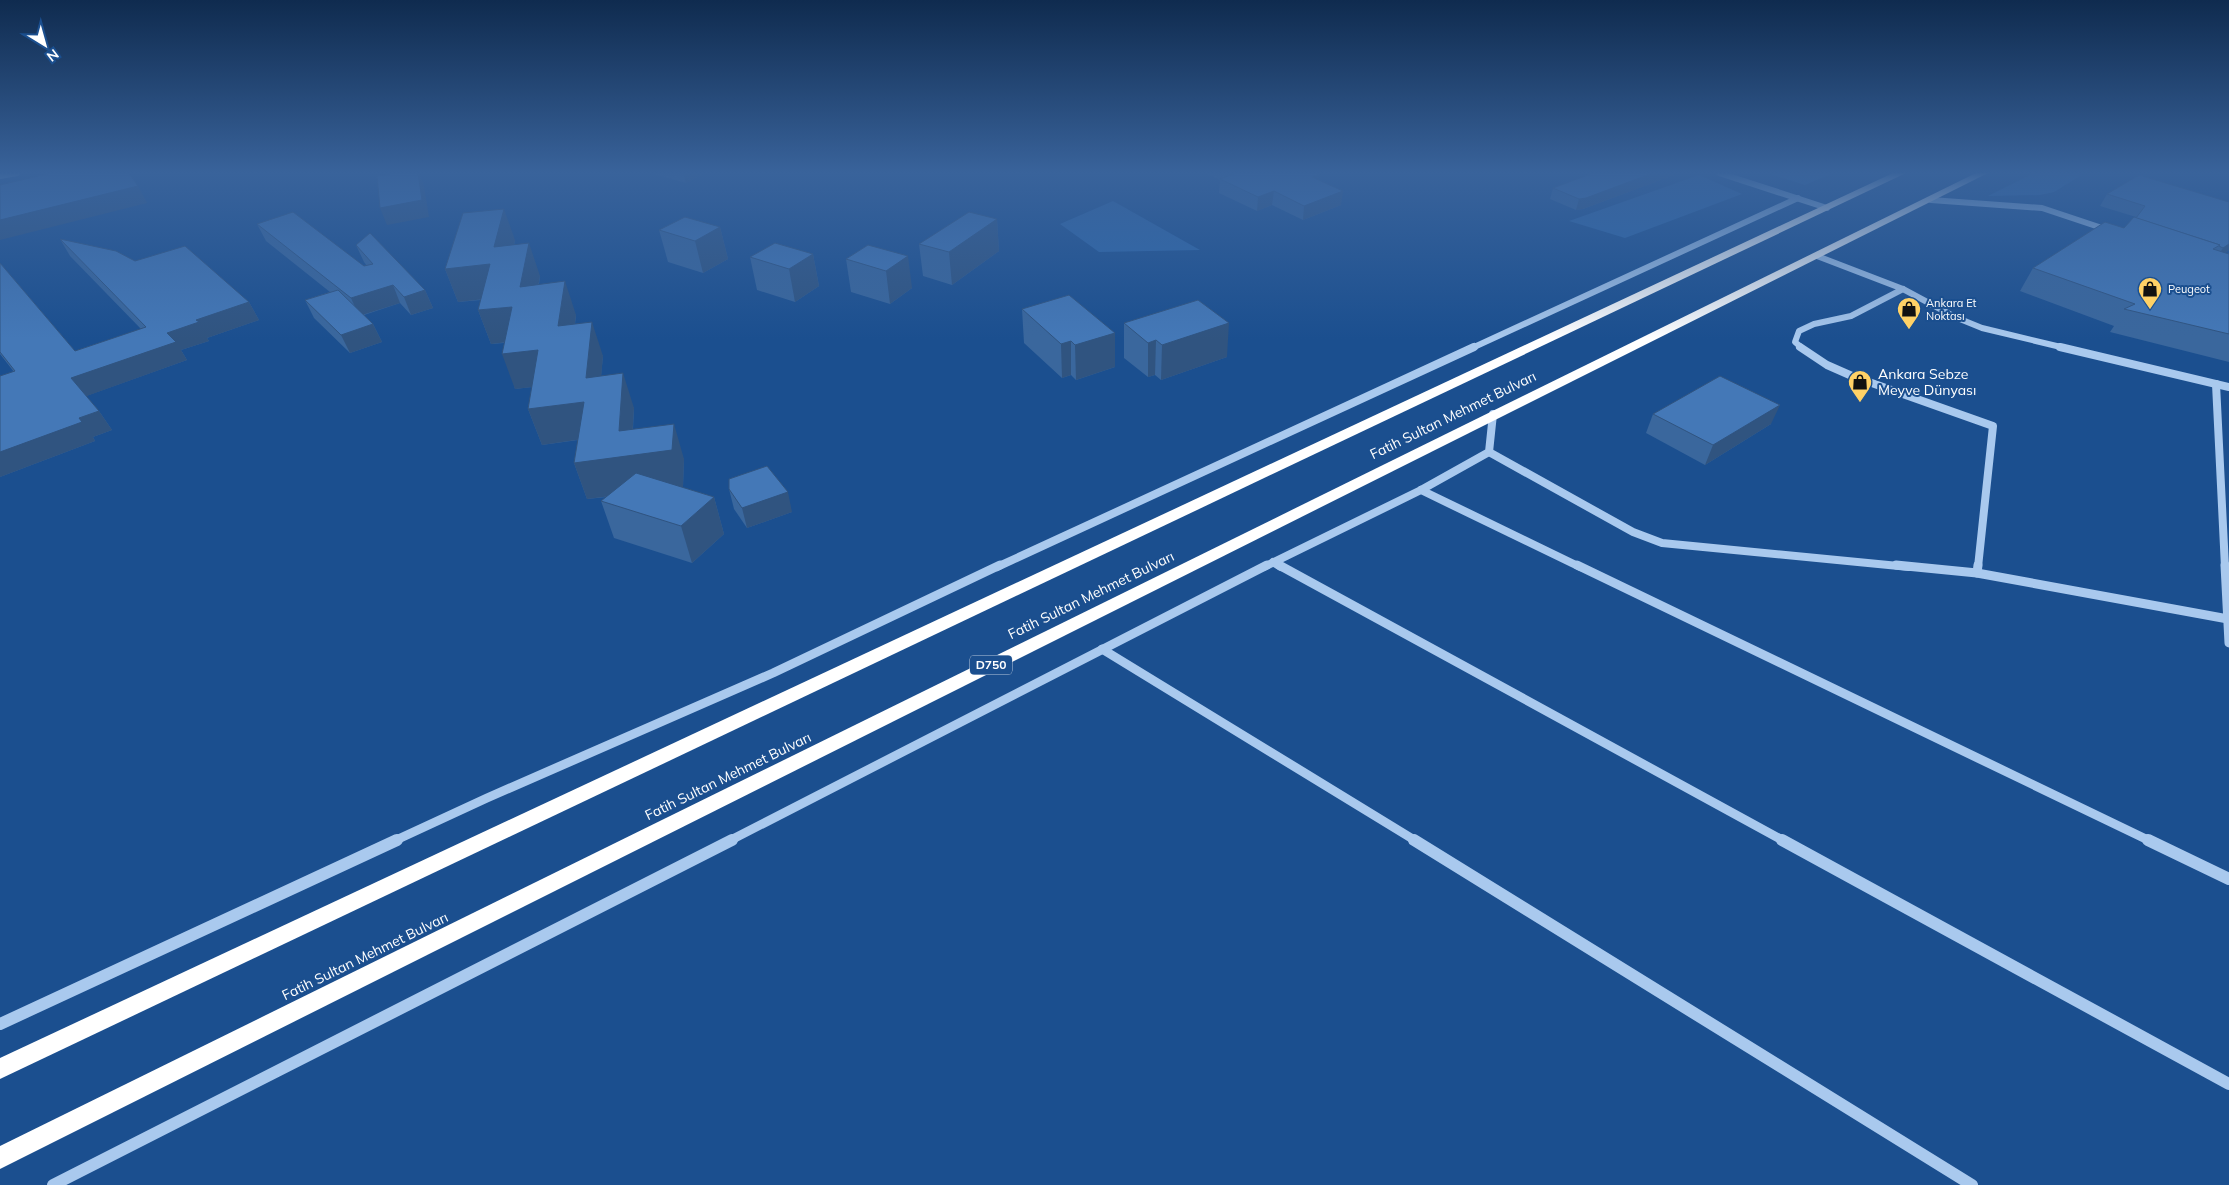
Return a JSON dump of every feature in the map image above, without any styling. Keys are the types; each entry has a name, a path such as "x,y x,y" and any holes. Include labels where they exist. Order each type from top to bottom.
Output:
{"highway":[{"name":"Fatih Sultan Mehmet Bulvarı","path":"0,1069 1784,228"},
{"name":"Fatih Sultan Mehmet Bulvarı","path":"0,1158 1493,414 1873,228"}],"street":[{"path":"0,1024 487,798 773,673 1075,530 1732,228"},
{"path":"2102,228 2116,233"},
{"path":"1817,256 1903,289 1955,317 1982,328 2229,388"},
{"path":"1903,289 1851,316 1814,324 1798,331 1795,342 1806,354 1859,379 1958,416 1993,426 1977,573"},
{"path":"2216,384 2225,482 2229,643"},
{"path":"1489,452 1493,414"},
{"path":"1489,452 1633,532 1662,542 1977,573 2228,619"},
{"path":"53,1185 425,998 1273,562 1421,490 1489,452"},
{"path":"1421,490 2229,879"},
{"path":"1273,562 2229,1084"},
{"path":"1102,649 1531,911 1972,1185"}],"shaded area":[{"path":"1066,228 1161,228 1200,250 1099,252"},
{"path":"1593,228 1651,228 1625,238"}],"building":[{"path":"262,228 314,228 364,266 373,264 356,245 370,233 425,290 404,297 393,285 351,298"},
{"path":"458,228 499,228 494,247 529,243 520,287 565,281 558,326 592,322 586,378 623,373 619,431 674,424 672,450 574,463 584,402 528,409 538,350 502,354 512,307 478,310 490,264 445,269"},
{"path":"662,228 718,228 695,241 659,230"},
{"path":"944,228 983,228 949,252 919,244"},
{"name":"Peugeot","path":"2095,228 2169,228 2220,245 2213,249 2229,254 2229,334 2124,309 2135,304 2033,268"},
{"path":"2168,228 2229,228 2229,244 2223,248 2220,245"},
{"path":"60,239 116,251 135,261 185,246 249,302 196,320 199,322 167,333 176,342 71,378 99,411 79,418 82,422 0,452 0,376 15,371 0,352 0,263 75,351 146,327"},
{"path":"775,243 813,254 789,269 750,257"},
{"path":"868,245 908,256 886,271 846,259"},
{"path":"338,290 373,324 341,335 305,300"},
{"path":"1069,295 1115,333 1075,345 1071,341 1061,344 1022,309"},
{"path":"1198,300 1229,323 1162,345 1156,340 1148,343 1124,323"},
{"path":"1720,376 1780,405 1713,445 1653,414"},
{"path":"767,466 788,492 742,508 729,489 729,479"},
{"path":"636,473 714,497 681,526 601,501"}],"place":[{"name":"Peugeot","path":"2150,310"},
{"name":"Ankara Et Noktası","path":"1909,330"},
{"name":"Ankara Sebze Meyve Dünyası","path":"1860,403"}]}
